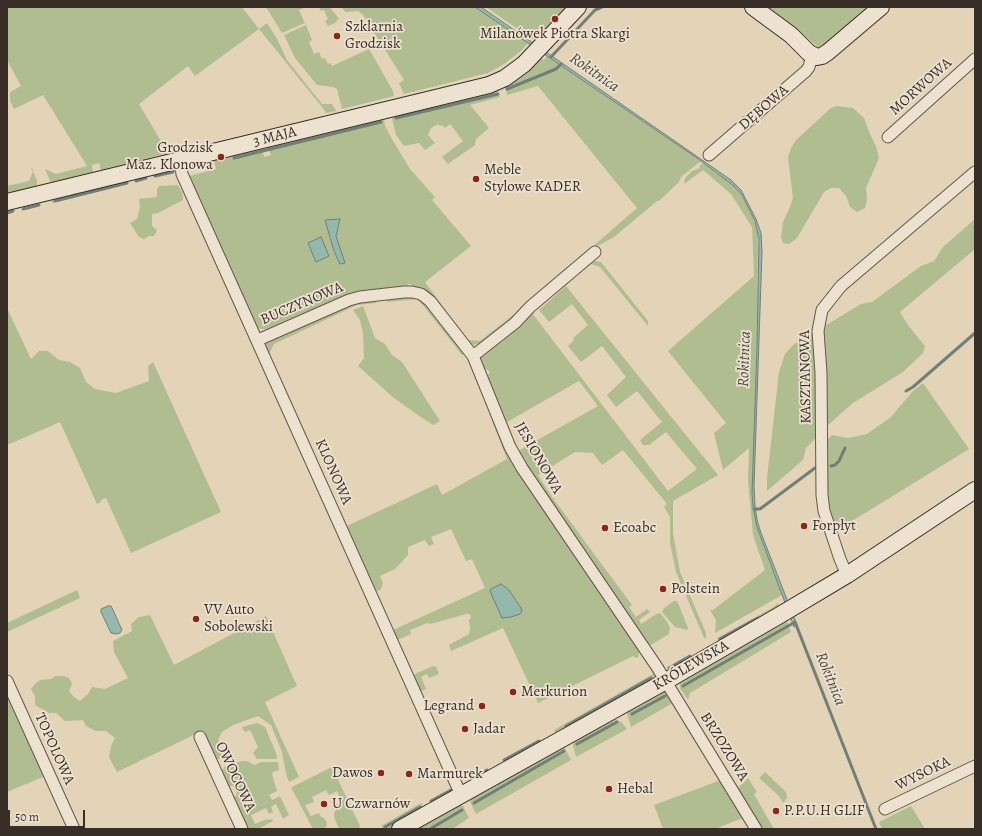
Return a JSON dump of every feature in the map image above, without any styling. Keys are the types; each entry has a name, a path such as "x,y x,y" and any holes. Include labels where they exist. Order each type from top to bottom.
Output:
{"street":[{"name":"3 MAJA","path":"7,202 481,88 498,82 524,64 578,7"},
{"path":"753,7 791,35 805,51 812,56 820,57 881,7"},
{"name":"DĘBOWA","path":"709,155 806,71 809,67 812,56"},
{"name":"MORWOWA","path":"888,137 975,59"},
{"name":"KLONOWA","path":"180,160 182,174 258,340 461,795"},
{"name":"KASZTANOWA","path":"847,574 840,559 824,511 822,495 821,380 818,331 822,310 841,286 975,172"},
{"path":"473,356 515,323 530,307 595,252"},
{"name":"BUCZYNOWA","path":"258,340 349,300 378,295 412,292 421,294 430,301 473,356"},
{"name":"JESIONOWA","path":"473,356 510,447 522,468 666,681"},
{"name":"KRÓLEWSKA","path":"400,829 787,612 975,490"},
{"name":"TOPOLOWA","path":"7,681 74,829"},
{"name":"BRZOZOWA","path":"666,681 756,829"},
{"name":"OWOCOWA","path":"200,737 242,829"},
{"name":"WYSOKA","path":"885,809 975,766"}],"green space":[{"path":"7,7 242,7 259,29 195,76 188,66 139,104 168,153 101,170 99,163 92,165 93,172 52,182 50,181 45,169 56,174 87,166 43,95 14,109 10,101 10,92 21,86 7,60"},
{"path":"266,7 307,7 299,10 305,23 282,33"},
{"path":"319,7 330,7 339,19 336,21 337,22 328,26 325,21 328,19 324,10 321,11"},
{"path":"341,7 475,7 528,43 522,50 504,64 488,73 404,94 399,83 404,80 363,15 358,11 346,12"},
{"path":"486,7 569,7 537,38 532,39"},
{"path":"767,7 868,7 819,48 796,28"},
{"path":"267,23 287,60 322,104 332,104 336,111 326,113 259,29"},
{"path":"306,25 312,40 309,42 314,54 319,52 322,59 325,58 328,64 330,63 332,66 369,49 393,91 394,96 342,109 337,89 317,85 295,58 284,35"},
{"path":"547,56 701,161 681,177 679,182 659,201 657,201 614,237 594,248 523,309 479,344 471,345 411,284 408,284 407,288 345,297 267,329 260,329 256,326 189,176 216,169 214,161 232,157 231,155 262,147 264,157 271,155 268,145 381,118 384,120 385,126 410,169 435,197 432,200 471,246 425,282 468,340 480,341 522,308 637,208 538,86 507,95 505,86 539,57 544,60"},
{"path":"497,89 500,97 470,105 489,128 476,139 475,145 448,164 442,157 463,141 450,124 445,128 438,124 431,128 428,135 435,143 425,150 419,143 404,146 396,135 392,118 394,115"},
{"path":"837,106 853,108 864,118 876,146 879,158 866,188 867,199 865,208 857,212 850,207 846,196 839,188 831,188 824,192 797,238 789,244 783,243 781,237 783,222 793,198 788,157 791,148 796,140 831,108"},
{"path":"703,163 740,192 755,221 758,234 757,347 752,500 757,527 782,595 715,633 716,620 710,610 713,610 765,570 753,535 748,480 749,448 723,470 714,433 726,423 668,351 754,276 752,227 731,194 703,170 684,184 685,178 692,171 700,168 699,166"},
{"path":"32,168 37,181 37,186 7,193 7,186 29,181 33,172"},
{"path":"125,180 128,184 52,203 51,200 53,197"},
{"path":"178,185 182,192 183,200 158,213 152,214 152,226 157,230 154,236 149,236 144,239 139,237 130,223 137,219 140,207 139,199 157,197 157,189 159,186"},
{"path":"975,219 975,249 900,312 908,325 925,346 923,353 903,372 853,403 828,425 806,448 803,460 767,491 767,478 779,372 785,354 793,345 861,304 872,302 921,266 934,261 943,247"},
{"path":"595,261 601,262 648,321 648,326 600,267 591,264"},
{"path":"566,286 718,475 673,501 673,533 680,572 706,633 706,638 704,638 676,572 670,543 670,517 664,507 667,504 623,450 602,465 593,453 575,452 538,475 552,497 632,605 629,607 636,617 647,609 650,612 639,620 641,624 658,613 661,614 668,623 670,628 669,634 649,646 526,466 518,451 598,406 579,381 507,422 514,441 511,443 486,378 490,372 486,369 483,370 479,357 532,313 668,491 697,469 666,432 649,445 643,445 640,440 662,422 637,391 616,407 607,395 626,377 602,346 581,362 568,346 574,340 573,338 588,325 572,304 549,322 539,310"},
{"path":"410,295 421,298 465,353 462,355 418,299 387,302 386,297"},
{"path":"376,299 376,303 357,305 274,344 269,354 280,378 278,379 266,350 268,340 344,305"},
{"path":"363,306 375,338 385,344 392,355 402,362 440,421 433,425 418,415 394,398 358,366 364,358 363,333 360,320 353,310"},
{"path":"7,308 31,359 39,351 48,351 59,360 70,362 80,368 86,382 95,389 116,393 149,381 148,366 153,362 221,512 131,553 106,498 97,504 60,422 7,445"},
{"path":"923,383 969,449 836,531 828,513 825,490 827,440 832,435 848,438 867,434 891,417 913,391"},
{"path":"495,420 640,650 638,657 636,658 633,656 538,703 503,628 451,651 449,645 469,634 469,620 471,618 470,614 466,614 431,624 427,623 410,630 411,634 397,640 393,630 485,588 472,559 466,561 451,529 431,537 434,544 429,546 425,540 408,547 408,555 395,569 380,576 383,583 382,587 380,590 374,591 347,526 437,484 442,495 507,459 492,421"},
{"path":"77,590 80,598 7,632 7,623"},
{"path":"674,601 677,601 678,603 688,628 687,630 675,627 662,612 664,608"},
{"path":"778,603 779,610 719,642 717,638 772,608"},
{"path":"150,615 174,665 266,616 297,686 265,702 299,777 289,782 282,752 271,725 258,716 233,725 222,732 218,740 222,759 215,759 202,731 117,772 109,757 111,746 115,738 106,731 96,731 86,726 83,720 65,721 56,713 49,713 35,705 35,696 31,689 40,680 51,679 56,676 64,676 69,678 72,684 69,691 80,701 88,694 92,687 105,689 128,678 114,652 113,641 132,631 131,624 139,617"},
{"path":"786,619 791,632 690,693 688,700 680,688 679,679"},
{"path":"433,666 436,667 439,674 429,678 427,674 421,677 426,689 420,692 414,677 415,674"},
{"path":"655,673 654,680 556,734 554,730"},
{"path":"665,690 673,703 631,727 627,708"},
{"path":"7,692 45,776 7,792"},
{"path":"612,717 622,723 627,729 576,757 572,741"},
{"path":"257,723 265,727 276,753 276,759 257,759 253,753 258,747 250,730 246,732 242,727"},
{"path":"561,745 564,747 571,760 476,814 470,802 471,796"},
{"path":"247,761 255,765 261,762 278,762 279,770 273,772 272,774 277,791 269,795 272,800 280,796 289,815 283,819 276,804 271,807 273,812 269,814 266,808 251,815 255,824 267,819 272,819 273,821 260,829 246,829 232,800 237,794 233,786 227,786 221,773 225,766"},
{"path":"332,767 360,826 359,829 339,829 334,817 334,812 336,811 334,806 342,802 337,791 329,795 326,790 312,797 314,802 305,805 311,816 319,813 326,821 327,825 324,829 313,829 292,789 292,787"},
{"path":"765,772 786,792 787,798 783,803 779,796 759,778"},
{"path":"748,778 757,792 754,794 774,829 759,829 736,790"},
{"path":"721,780 745,817 715,829 663,829 654,805"},
{"path":"421,803 423,807 422,811 390,829 383,829 381,826"},
{"path":"458,803 463,806 469,818 452,829 411,829"},
{"path":"911,806 925,829 882,829 879,822"}],"water":[{"path":"475,7 481,7 731,180 741,190 756,219 761,233 762,251 754,487 755,505 761,533 797,625 794,627 757,527 753,506 752,493 759,239 755,221 742,195 734,186 697,158"},
{"path":"340,219 336,236 345,263 340,264 334,251 325,220"},
{"path":"321,237 329,256 316,262 308,243"},
{"path":"501,584 509,590 521,608 522,611 520,614 502,618 490,591"},
{"path":"111,606 122,630 120,633 111,633 101,612 101,609"}],"waterway":[{"path":"551,57 595,10 602,7"},
{"path":"507,89 556,69 561,64"},
{"path":"396,118 498,94"},
{"path":"234,158 381,122"},
{"path":"155,176 173,172"},
{"path":"136,181 146,178"},
{"path":"55,201 127,183"},
{"path":"23,209 39,205"},
{"path":"7,213 13,211"},
{"path":"906,391 913,387 975,333"},
{"path":"831,466 835,465 839,461 845,448"},
{"path":"754,509 760,509 815,468"},
{"path":"720,639 758,618"},
{"name":"Rokitnica","path":"795,622 876,829"},
{"path":"683,686 795,622"},
{"path":"669,668 690,656"},
{"path":"566,726 651,678"},
{"path":"632,714 665,696"},
{"path":"577,744 617,722"},
{"path":"504,760 539,741"},
{"path":"474,803 564,751"},
{"path":"475,777 487,770"},
{"path":"431,801 451,790"},
{"path":"385,827 420,807"},
{"path":"430,829 462,810"}],"place":[{"name":"Milanówek Piotra Skargi","path":"555,19"},
{"name":"Szklarnia Grodzisk","path":"337,36"},
{"name":"Grodzisk Maz. Klonowa","path":"221,157"},
{"name":"Meble Stylowe KADER","path":"476,179"},
{"name":"Forpłyt","path":"804,526"},
{"name":"Ecoabc","path":"605,528"},
{"name":"Polstein","path":"663,589"},
{"name":"VV Auto Sobolewski","path":"196,619"},
{"name":"Merkurion","path":"513,692"},
{"name":"Legrand","path":"482,706"},
{"name":"Jadar","path":"465,729"},
{"name":"Dawos","path":"381,773"},
{"name":"Marmurek","path":"409,774"},
{"name":"Hebal","path":"609,789"},
{"name":"U Czwarnów","path":"324,804"},
{"name":"P.P.U.H GLIF","path":"776,811"}]}
